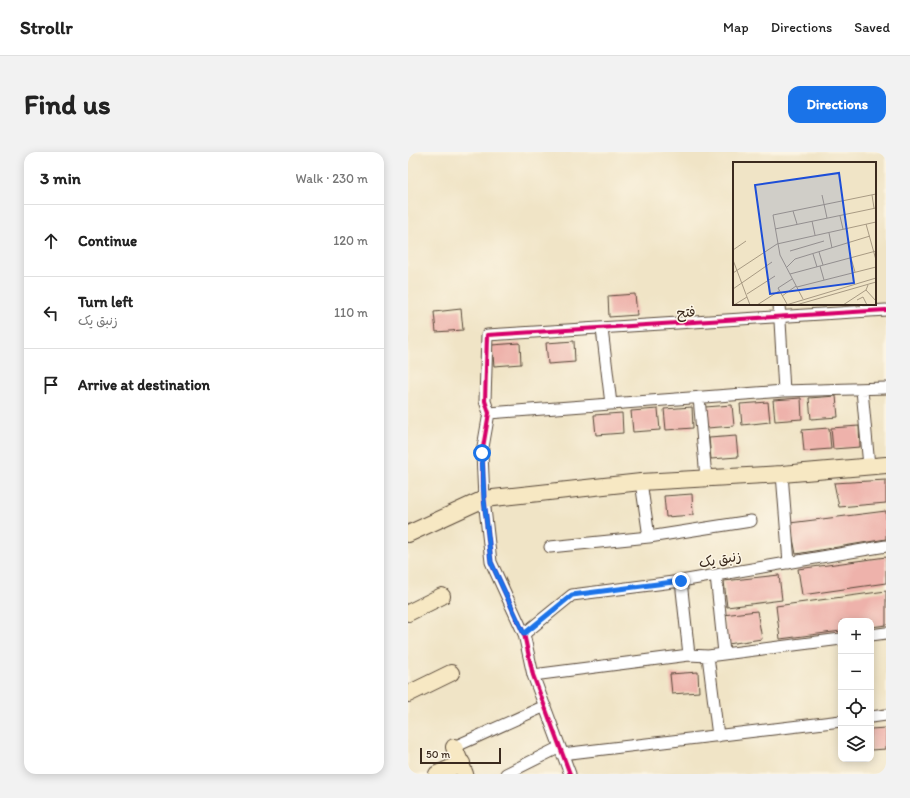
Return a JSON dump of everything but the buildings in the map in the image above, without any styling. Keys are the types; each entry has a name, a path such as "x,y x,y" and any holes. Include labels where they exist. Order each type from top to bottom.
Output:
{"street":[{"path":"779,305 784,391"},
{"name":"فتح","path":"489,413 485,402 487,335 886,310"},
{"path":"602,328 611,404"},
{"path":"570,774 533,675 524,634 491,562 484,499 482,453 489,413 784,391 862,390 886,388"},
{"path":"862,390 869,466"},
{"path":"699,397 706,478"},
{"path":"408,534 484,499 641,482 782,474 886,465"},
{"path":"782,474 789,562"},
{"path":"641,482 649,537"},
{"path":"550,547 649,537 751,521"},
{"name":"زنبق یک","path":"524,634 572,595 681,581 886,546"},
{"path":"716,575 724,653"},
{"path":"681,581 689,655"},
{"path":"408,613 442,596"},
{"path":"874,635 886,633"},
{"path":"533,675 689,655 708,656 838,639"},
{"path":"708,656 718,736"},
{"path":"408,694 451,674"},
{"path":"437,774 463,767 454,747 544,706"},
{"path":"874,717 886,715"},
{"path":"506,774 561,750 718,736 838,721"}],"cycle path":[{"path":"570,774 533,675 524,634 491,562 484,499 482,453 489,413 485,401 487,335 886,310"}],"route":[{"path":"482,453 484,499 491,562 524,634 572,595 681,581"}]}
